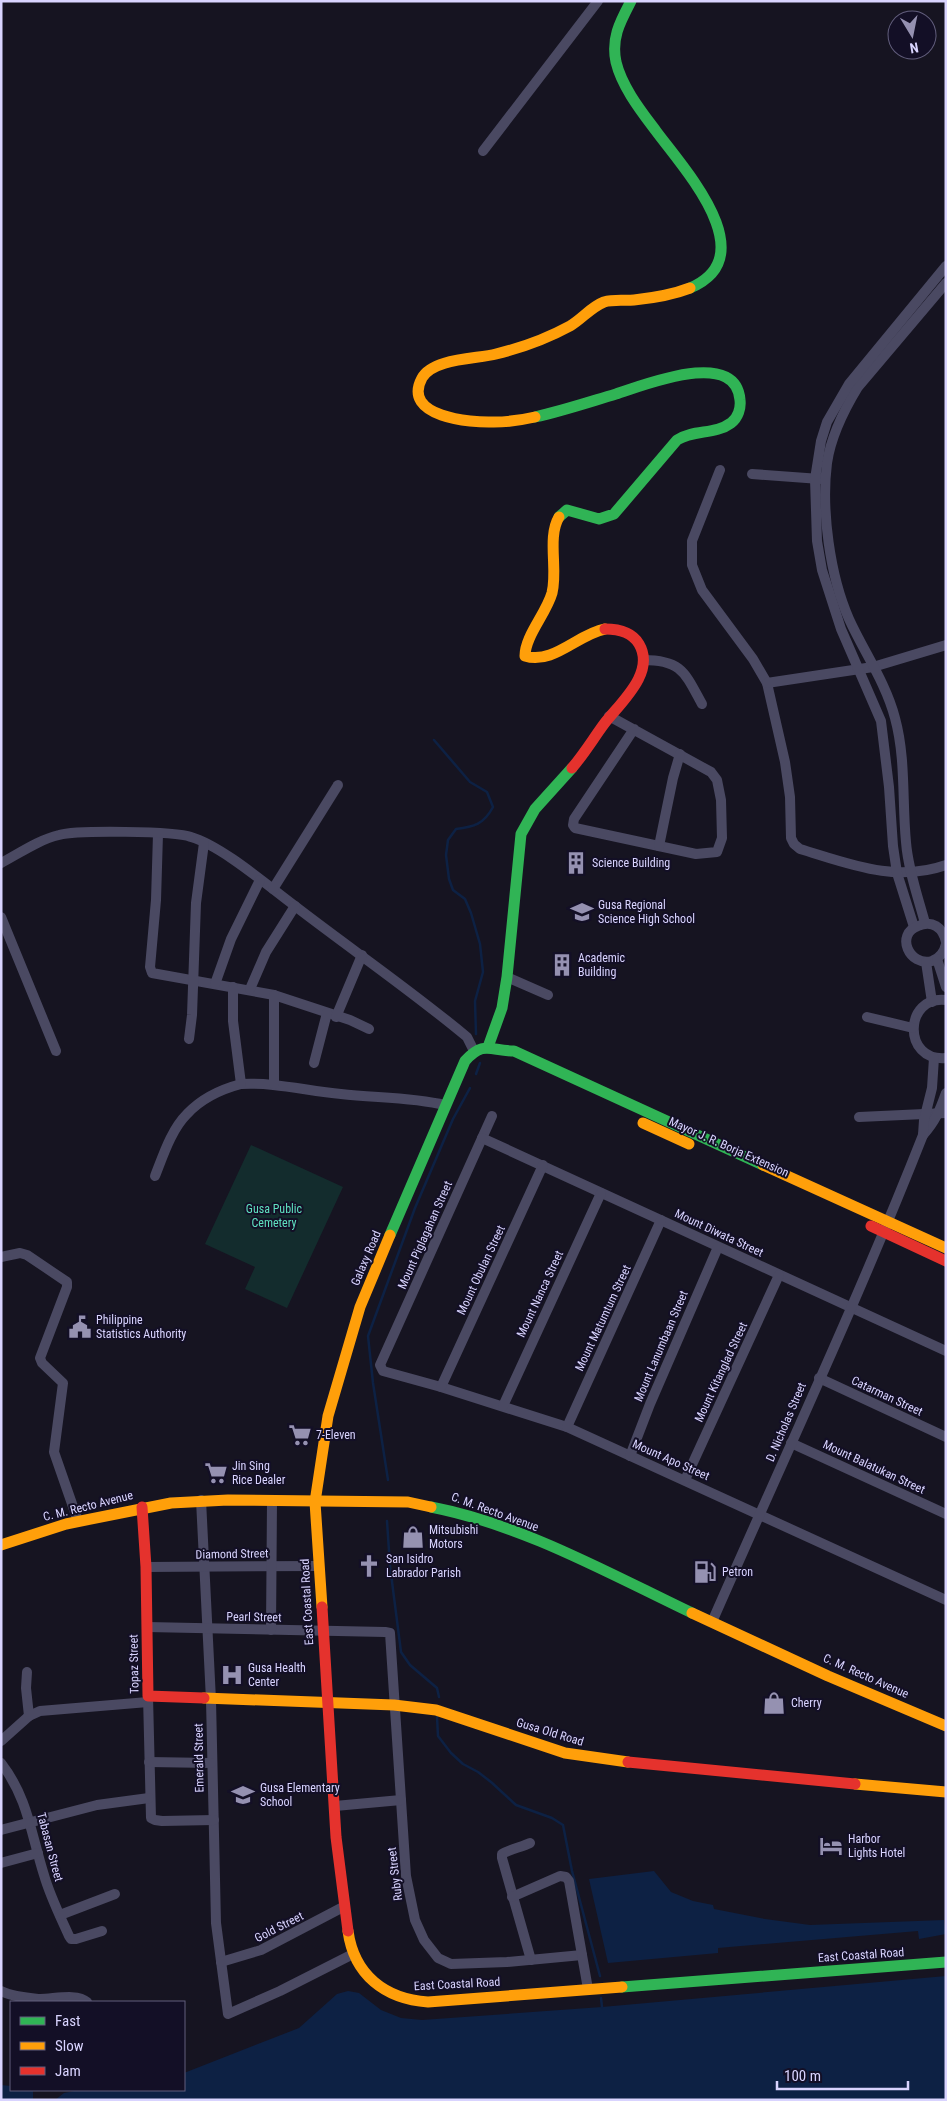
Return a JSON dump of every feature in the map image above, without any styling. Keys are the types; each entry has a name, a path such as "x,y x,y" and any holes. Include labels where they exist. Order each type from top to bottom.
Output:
{"main road":[{"path":"474,1051 488,1047 502,1008 507,978 518,853 522,830 534,810 575,764 639,678 643,660 640,646 634,637 614,627 593,632 541,658 532,660 525,656 525,648 553,594 555,524 561,514 567,510 599,519 609,517 619,509 685,433 717,429 732,422 739,412 740,401 737,389 733,383 723,375 713,373 651,382 548,414 506,422 487,423 458,419 433,412 425,407 419,395 422,378 436,367 504,352 534,341 569,326 599,303 609,300 654,297 688,288 706,280 716,267 721,249 720,237 709,204 691,176 642,112 620,70 614,40 621,20 631,1"},
{"name":"Mayor J. R. Borja Extension","path":"488,1047 504,1052 510,1060 886,1227 946,1248"},
{"name":"Galaxy Road","path":"315,1502 328,1416 360,1307 445,1105 465,1061 474,1051"},
{"name":"Mayor J. R. Borja Extension","path":"886,1227 946,1261"},
{"name":"C. M. Recto Avenue","path":"1,1545 78,1520 142,1507 201,1500 408,1502 445,1508 470,1515 550,1547 848,1684 946,1726"},
{"name":"East Coastal Road","path":"315,1502 326,1702 336,1837 348,1937 353,1954 367,1976 376,1985 392,1995 413,2002 946,1962"},
{"name":"Topaz Street","path":"142,1507 146,1567 148,1699"},
{"name":"Gusa Old Road","path":"148,1699 394,1705 450,1713 565,1753 590,1758 946,1792"}],"street":[{"path":"483,150 598,1"},
{"path":"914,927 897,873 892,846 889,787 884,733 881,721 841,629 822,570 817,541 815,479 821,442 827,422 849,384 870,356 946,266"},
{"path":"925,923 906,844 899,735 885,689 849,618 838,587 826,516 826,479 827,463 832,443 848,404 858,387 946,283"},
{"path":"870,356 880,363"},
{"path":"720,470 692,541 692,565 702,590 753,659 766,683 785,762 790,797 790,830 794,844 800,849 878,871 912,873 946,864"},
{"path":"752,474 826,479"},
{"path":"766,683 873,666 946,645"},
{"path":"643,660 661,660 676,666 686,674 702,704"},
{"path":"609,716 634,729 680,754 711,772 717,780 722,800 722,838 717,852 696,854 575,828 573,825 574,819 634,729"},
{"path":"659,846 680,754"},
{"path":"274,889 338,785"},
{"path":"1,863 60,834 158,834 191,837 204,843 274,889 362,955 467,1037 474,1051"},
{"path":"158,834 151,971 156,975 233,986 274,995 369,1029"},
{"path":"189,1039 196,903 204,843"},
{"path":"215,984 231,939 260,880"},
{"path":"250,989 266,952 295,906"},
{"path":"1,917 56,1051"},
{"path":"925,923 938,926 946,943 942,955 937,959 926,962 914,959 907,949 907,937 914,927 925,923"},
{"path":"314,1063 332,1015 362,955"},
{"path":"937,959 946,987"},
{"path":"926,962 932,1002"},
{"path":"507,978 548,995"},
{"path":"233,986 233,1021 241,1084"},
{"path":"274,995 274,1084"},
{"path":"946,1000 932,1002 918,1012 913,1028 914,1038 918,1046 925,1053 934,1058 946,1058"},
{"path":"867,1017 913,1028"},
{"path":"923,1135 932,1088 934,1058"},
{"path":"155,1176 168,1146 187,1114 219,1092 241,1084 274,1084 339,1094 425,1100 445,1105"},
{"path":"923,1135 942,1113 946,1093"},
{"path":"859,1117 942,1113"},
{"name":"Mount Piglagahan Street","path":"380,1364 492,1116"},
{"name":"D. Nicholas Street","path":"712,1622 852,1307 923,1135"},
{"name":"Mount Diwata Street","path":"482,1138 946,1351"},
{"name":"Mount Obulan Street","path":"441,1387 543,1165"},
{"name":"Mount Nanca Street","path":"503,1406 601,1193"},
{"name":"Mount Matumtum Street","path":"566,1427 661,1220"},
{"name":"Mount Lanumbaan Street","path":"630,1456 650,1404 718,1247"},
{"path":"1,1257 20,1253 28,1255 67,1282 40,1358 42,1363 63,1383 54,1452 78,1520"},
{"name":"Mount Kitanglad Street","path":"685,1480 780,1274"},
{"name":"Mount Apo Street","path":"380,1364 383,1371 441,1387 566,1427 946,1600"},
{"name":"Catarman Street","path":"819,1378 946,1437"},
{"name":"Mount Balatukan Street","path":"791,1443 946,1514"},
{"name":"Emerald Street","path":"201,1500 211,1700 216,1923 228,2014 280,1991 353,1954"},
{"path":"271,1630 272,1501"},
{"name":"Diamond Street","path":"146,1567 318,1566"},
{"name":"Pearl Street","path":"147,1628 322,1630 390,1633"},
{"name":"Ruby Street","path":"390,1633 406,1876 413,1914 418,1929 432,1952 438,1958 451,1964 582,1955"},
{"path":"27,1672 28,1716"},
{"path":"1,1741 28,1716 40,1711 148,1699"},
{"name":"Topaz Street","path":"148,1699 149,1798 150,1814 153,1820 214,1820"},
{"path":"149,1762 211,1763"},
{"name":"Tabasan Street","path":"3,1768 19,1790 31,1822 44,1875 71,1939 76,1940 102,1931"},
{"path":"1,1830 97,1805 149,1798"},
{"path":"335,1806 401,1800"},
{"path":"530,1843 502,1854 512,1897 531,1960"},
{"path":"1,1863 38,1853"},
{"path":"512,1897 553,1879 566,1877 569,1881 588,1989"},
{"path":"60,1915 115,1894"},
{"name":"Gold Street","path":"221,1962 261,1950 345,1906"},
{"path":"1,1991 40,1999 81,1999 86,2001"}],"green space":[{"name":"Gusa Public Cemetery","path":"251,1145 343,1187 287,1308 245,1289 255,1267 205,1244"}],"water":[{"path":"654,1871 671,1892 693,1901 713,1905 714,1909 810,1925 944,1920 946,1934 919,1939 918,1931 718,1948 718,1953 608,1963 589,1879"},
{"path":"946,1976 946,2100 55,2100 64,2093 74,2091 185,2091 185,2073 299,2028 337,1994 348,1991 359,1993 381,2010 401,2018 422,2020 602,2007"},
{"path":"1,2085 10,2086 10,2091 33,2091 33,2100 1,2100"}],"waterway":[{"path":"434,740 470,782 487,792 493,807 490,813 478,824 456,829 448,840 446,855 449,879 453,890 465,899 480,944 483,972 475,1001 476,1034"},
{"path":"476,1074 480,1063"},
{"path":"388,1480 373,1383 368,1336 415,1208 453,1119 470,1088"},
{"path":"387,1521 390,1566 401,1652 410,1665 437,1688 439,1697"},
{"path":"437,1717 438,1736 451,1753 463,1764 491,1782 516,1805 552,1818 563,1825 572,1871 600,1976"},
{"path":"601,1998 602,2007"}],"traffic: fast":[{"path":"631,1 620,23 616,38 615,53 619,71 627,90 638,107 699,189 712,212 720,234 720,255 711,274 690,288"},
{"path":"535,417 666,378 686,374 706,373 723,376 735,384 740,400 736,418 725,427 690,434 677,440 614,514 599,519 567,510 559,517"},
{"path":"488,1047 502,1008 507,977 521,834 535,809 572,768"},
{"path":"390,1235 465,1061 477,1051 488,1048 514,1051 763,1165"},
{"path":"431,1507 465,1515 532,1538 692,1613"},
{"path":"622,1987 946,1962"}],"traffic: slow":[{"path":"535,417 499,422 456,419 429,409 421,401 418,391 422,378 428,371 436,367 456,360 515,349 553,335 570,326 604,302 655,297 690,288"},
{"path":"559,517 553,544 554,584 552,593 528,641 525,656 535,658 555,653 595,632 605,629"},
{"path":"643,1123 689,1144"},
{"path":"763,1165 946,1248"},
{"path":"322,1607 315,1502 328,1416 360,1307 390,1235"},
{"path":"1,1545 66,1524 171,1503 228,1500 408,1502 431,1507"},
{"path":"692,1613 828,1676 946,1726"},
{"path":"204,1698 394,1705 436,1710 565,1753 628,1762"},
{"path":"855,1784 946,1792"},
{"path":"348,1931 351,1947 357,1960 374,1982 385,1990 412,2000 428,2002 622,1987"}],"traffic: jam":[{"path":"572,768 634,687 640,677 643,666 643,655 639,644 633,637 624,632 605,629"},
{"path":"871,1226 946,1261"},
{"path":"142,1507 146,1567 148,1696 204,1698"},
{"path":"322,1607 336,1837 348,1931"},
{"path":"628,1762 855,1784"}],"place":[{"name":"Science Building","path":"576,863"},
{"name":"Gusa Regional Science High School","path":"582,912"},
{"name":"Academic Building","path":"562,965"},
{"name":"Philippine Statistics Authority","path":"80,1327"},
{"name":"7-Eleven","path":"300,1435"},
{"name":"Jin Sing Rice Dealer","path":"216,1473"},
{"name":"Mitsubishi Motors","path":"413,1537"},
{"name":"San Isidro Labrador Parish","path":"369,1566"},
{"name":"Petron","path":"705,1572"},
{"name":"Gusa Health Center","path":"232,1675"},
{"name":"Cherry","path":"774,1703"},
{"name":"Gusa Elementary School","path":"243,1795"},
{"name":"Harbor Lights Hotel","path":"831,1846"}]}
